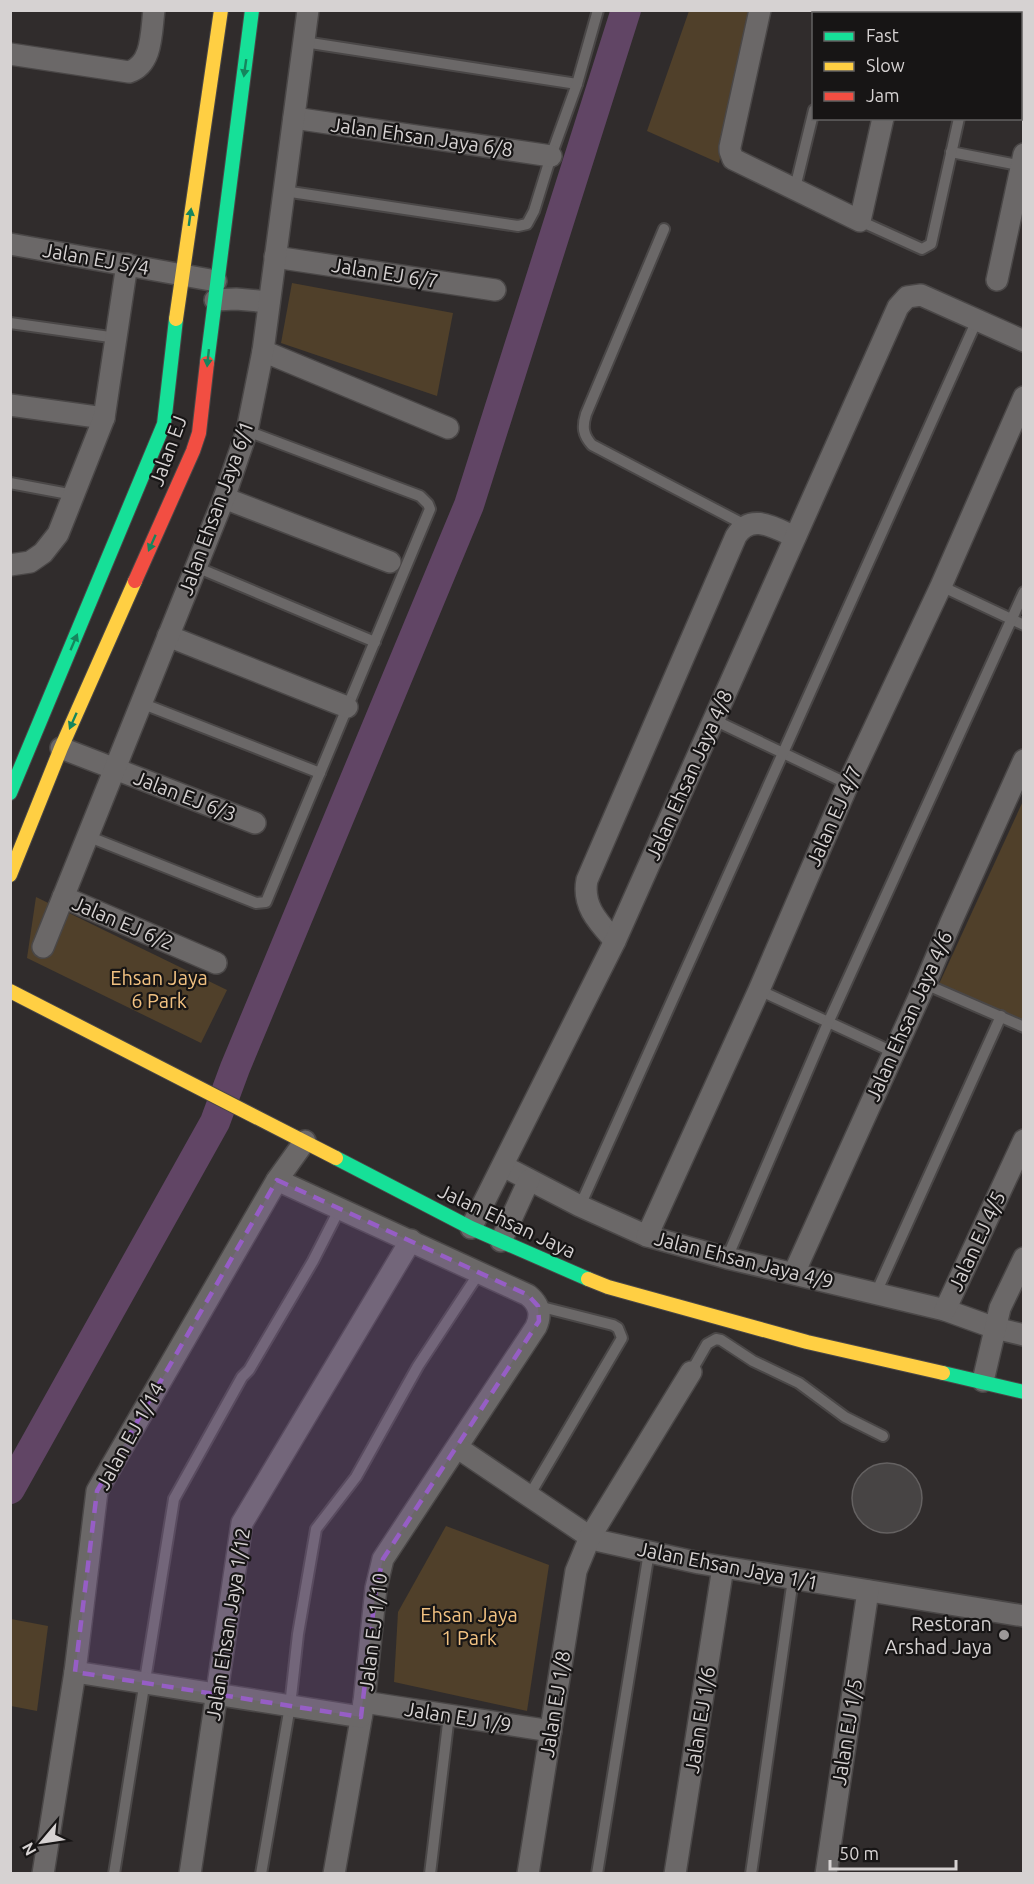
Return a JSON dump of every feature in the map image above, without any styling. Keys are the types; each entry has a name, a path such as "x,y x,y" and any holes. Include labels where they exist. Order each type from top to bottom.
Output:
{"main road":[{"name":"Jalan EJ","path":"10,793 164,424 182,275 221,10"},
{"name":"Jalan EJ","path":"10,875 61,748 196,442 201,418 215,290 252,10"},
{"path":"28,986 73,1023"},
{"name":"Jalan Ehsan Jaya","path":"10,991 471,1228 608,1287 807,1342 1023,1392"},
{"path":"10,1006 55,1014"}],"street":[{"path":"10,54 116,72 129,72 145,61 154,10"},
{"name":"Jalan Ehsan Jaya 6/1","path":"43,947 224,498 247,431 263,351 308,10"},
{"path":"760,10 730,147 731,155 737,161 860,220 883,120"},
{"name":"Jalan Ehsan Jaya 6/8","path":"294,118 551,156"},
{"path":"997,280 1023,161"},
{"name":"Jalan EJ 5/4","path":"10,243 182,275 236,299 269,302"},
{"name":"Jalan EJ 6/7","path":"275,257 495,290"},
{"path":"10,565 30,562 48,548 58,534 104,418 127,264"},
{"name":"Jalan Ehsan Jaya 4/8","path":"471,1228 615,940 893,316 907,297 921,295 977,320"},
{"path":"977,320 1023,341"},
{"path":"263,351 448,428"},
{"name":"Jalan EJ 4/7","path":"647,1236 1023,397"},
{"path":"10,405 104,418"},
{"path":"224,498 390,562"},
{"path":"615,940 590,909 585,890 587,880 736,536 745,525 759,522 795,537"},
{"path":"168,636 348,707"},
{"name":"Jalan EJ 6/3","path":"61,748 255,823"},
{"name":"Jalan Ehsan Jaya 4/6","path":"794,1273 892,1052 925,984 1023,760"},
{"name":"Jalan EJ 6/2","path":"63,897 216,963"},
{"name":"Jalan EJ 4/5","path":"945,1310 1023,1140"},
{"name":"Jalan EJ 1/14","path":"43,1874 75,1672 97,1491 278,1180 305,1141"},
{"name":"Jalan Ehsan Jaya 4/9","path":"503,1166 580,1206 647,1236 727,1258 945,1310 995,1328 1023,1335"},
{"path":"278,1180 411,1240 533,1301"},
{"path":"501,1241 529,1180"},
{"name":"Jalan Ehsan Jaya 1/12","path":"190,1874 242,1522 411,1240"},
{"path":"983,1382 1000,1308 1023,1258"},
{"name":"Jalan EJ 1/10","path":"334,1874 363,1710 376,1588 383,1559 536,1327 539,1321 533,1301"},
{"name":"Jalan EJ 1/8","path":"528,1874 576,1571 590,1537 691,1371"},
{"name":"Jalan Ehsan Jaya 1/1","path":"458,1448 590,1537 723,1567 1023,1616"},
{"name":"Jalan EJ 1/6","path":"675,1874 723,1567"},
{"name":"Jalan EJ 1/5","path":"826,1874 868,1592"},
{"name":"Jalan EJ 1/9","path":"75,1672 291,1706 449,1715 551,1731"}],"lane":[{"path":"284,191 523,226 531,220 577,84 598,10"},
{"path":"304,42 577,84"},
{"path":"795,188 812,114"},
{"path":"860,220 922,249 927,247 934,239 959,120"},
{"path":"951,152 1023,161"},
{"path":"664,229 586,414 583,429 592,445 745,525"},
{"path":"580,1206 977,320"},
{"path":"10,323 117,338"},
{"path":"87,836 256,903 263,903 267,900 429,509 428,504 420,495 247,431"},
{"path":"10,483 74,495"},
{"path":"196,567 375,642"},
{"path":"940,586 1023,625"},
{"path":"727,1258 828,1023 1023,592"},
{"path":"141,704 320,773"},
{"path":"714,720 848,784"},
{"path":"925,984 1023,1027"},
{"path":"759,990 892,1052"},
{"path":"876,1293 1001,1016"},
{"path":"114,1874 174,1499 243,1377 313,1261 340,1208"},
{"path":"261,1874 291,1706 298,1634 316,1528 356,1477 418,1366 479,1273"},
{"path":"530,1496 622,1338 618,1328 613,1325 533,1301"},
{"path":"691,1371 707,1344 716,1339 721,1340 753,1361 799,1383 845,1417 883,1436"},
{"path":"597,1874 649,1552"},
{"path":"750,1874 794,1579"},
{"path":"429,1874 449,1715"}],"highlighted area":[{"path":"277,1180 528,1295 538,1306 539,1321 383,1559 376,1588 361,1717 75,1672 97,1491"}],"green space":[{"path":"689,11 753,11 719,163 647,131"},
{"path":"292,283 453,313 437,396 281,343"},
{"path":"1023,801 1023,1021 939,984"},
{"name":"Ehsan Jaya 6 Park","path":"36,897 227,990 201,1043 27,958"},
{"name":"Ehsan Jaya 1 Park","path":"446,1526 549,1565 527,1711 394,1682 398,1612"},
{"path":"11,1619 48,1626 37,1711 11,1706"}],"building":[{"path":"887,1463 900,1466 912,1473 919,1485 922,1498 919,1511 912,1523 900,1530 887,1533 874,1530 862,1523 855,1511 852,1498 855,1485 862,1473 874,1466"}],"waterway":[{"path":"10,1489 215,1122 235,1068 469,505 626,10"}],"traffic: fast":[{"path":"207,363 252,10"},
{"path":"10,793 164,424 176,319"},
{"path":"336,1158 471,1228 588,1279"},
{"path":"943,1373 1024,1392"}],"traffic: slow":[{"path":"176,319 221,10"},
{"path":"10,875 61,748 135,581"},
{"path":"10,991 336,1158"},
{"path":"588,1279 608,1287 807,1342 943,1373"}],"traffic: jam":[{"path":"135,581 199,433 207,363"}],"place":[{"name":"Restoran Arshad Jaya","path":"1004,1635"}]}
